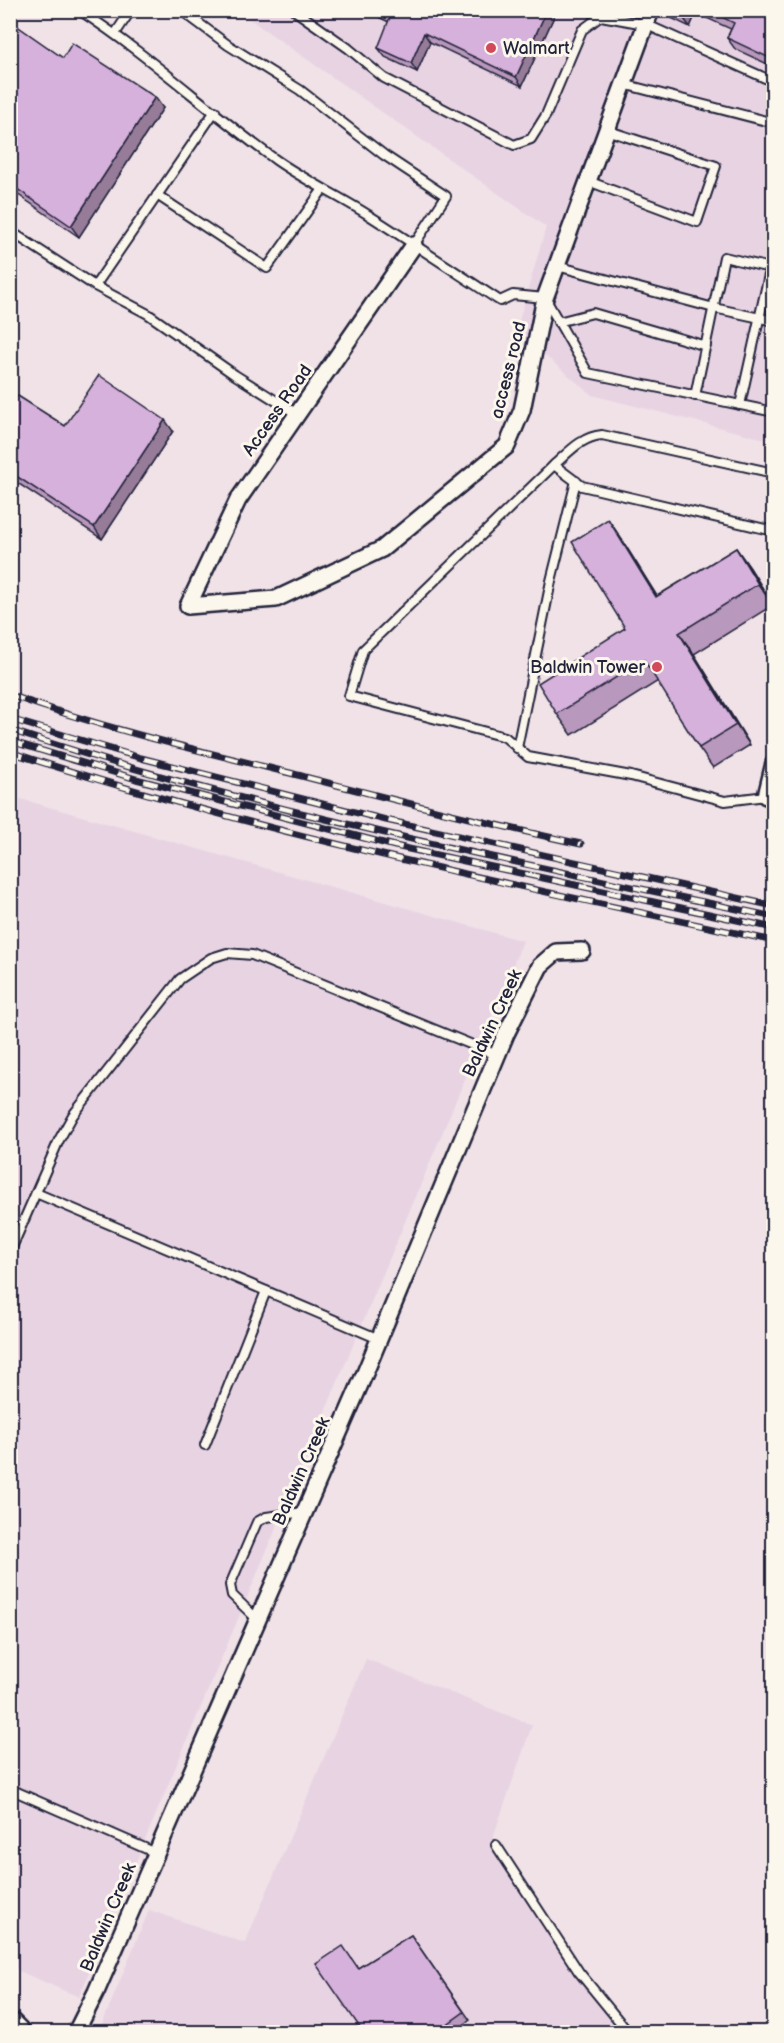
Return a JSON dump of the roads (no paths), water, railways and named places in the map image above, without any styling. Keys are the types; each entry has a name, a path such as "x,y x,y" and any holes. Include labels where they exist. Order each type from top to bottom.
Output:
{"main road":[{"path":"10,2024 18,2032"}],"street":[{"name":"access road","path":"188,606 276,599 382,549 507,446 522,410 545,298 648,17"},
{"name":"Access Road","path":"188,606 238,500 414,245"},
{"path":"766,796 773,772"},
{"name":"Baldwin Creek","path":"76,2032 96,1992 258,1620 379,1339 497,1055 540,966 556,952 582,951"}],"lane":[{"path":"79,10 115,33 215,111 230,126 278,161 369,215 500,301 513,295 545,298"},
{"path":"115,33 131,10"},
{"path":"181,10 228,45 300,90 384,155 446,196 414,245"},
{"path":"294,10 348,48 384,78 514,145 531,139 546,115 582,30 601,16 648,17 774,82"},
{"path":"623,84 774,123"},
{"path":"95,286 215,111"},
{"path":"588,181 697,222 716,166 606,130"},
{"path":"157,195 267,268 324,189"},
{"path":"10,231 95,286 148,314 235,375 297,414"},
{"path":"740,405 774,252"},
{"path":"695,396 724,257 770,268"},
{"path":"557,266 714,308 774,321"},
{"name":"Access Road","path":"545,298 588,373 774,412"},
{"path":"558,322 593,313 706,346"},
{"path":"766,796 725,801 631,776 528,757 505,737 349,696 363,650 554,465 577,444 590,436 602,435 774,473"},
{"path":"554,465 582,486 774,531"},
{"path":"517,748 551,581 576,481"},
{"path":"10,1252 59,1140 73,1115 180,979 211,958 227,953 252,955 497,1055"},
{"path":"36,1193 379,1339"},
{"path":"205,1445 266,1291"},
{"path":"258,1620 232,1595 230,1585 257,1522 266,1517 304,1512"},
{"path":"10,1789 156,1853"},
{"path":"496,1845 579,1972 628,2032"}],"railway":[{"path":"10,695 79,718 184,747 471,819 581,844"},
{"path":"10,719 141,758 386,820 774,906"},
{"path":"10,730 104,760 294,811 485,856 774,917"},
{"path":"10,741 136,779 395,846 774,928"},
{"path":"10,752 199,808 389,857 774,941"}],"place":[{"name":"Walmart","path":"491,48"},
{"name":"Baldwin Tower","path":"657,667"}]}
